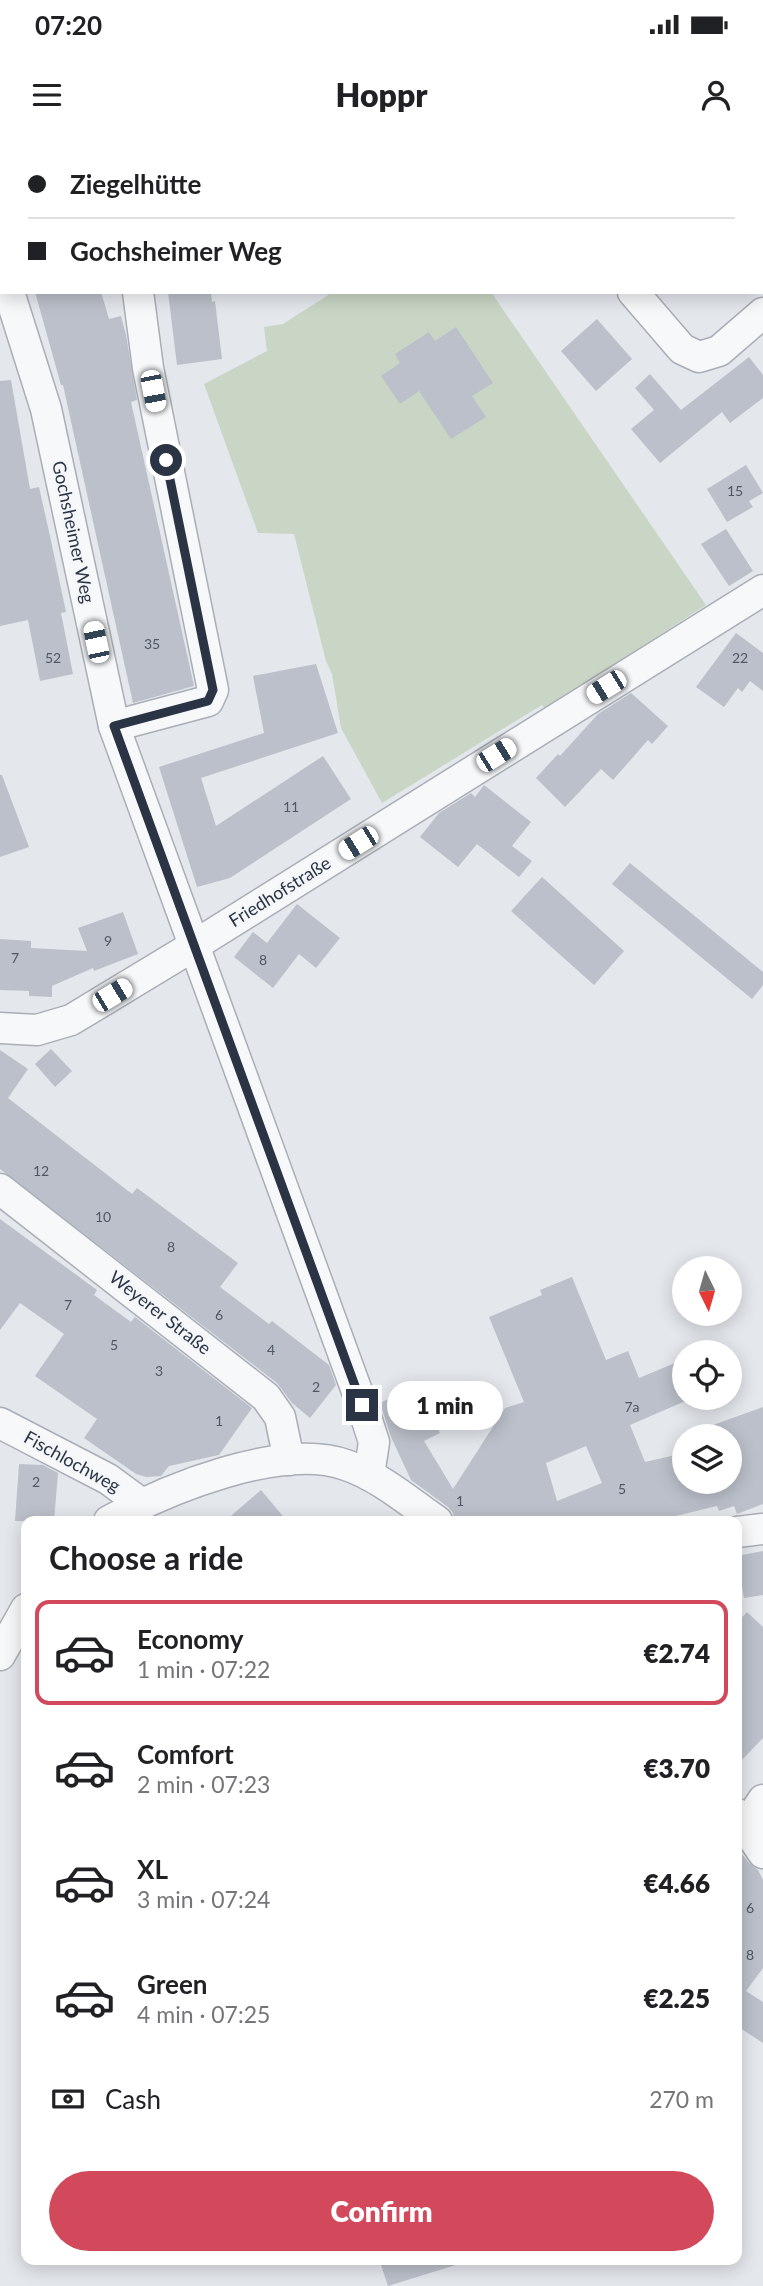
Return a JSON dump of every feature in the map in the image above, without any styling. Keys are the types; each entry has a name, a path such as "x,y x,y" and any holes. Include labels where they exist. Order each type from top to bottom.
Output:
{"street":[{"name":"Gochsheimer Weg","path":"10,294 47,409 114,726 362,1405 374,1442 369,1475"},
{"path":"114,726 208,701 213,690 148,368 138,294"},
{"path":"635,294 682,349 699,357 719,351 763,313"},
{"name":"Friedhofstraße","path":"0,1028 37,1030 71,1020 763,590"},
{"name":"Weyerer Straße","path":"0,1189 266,1397 280,1417 289,1460"},
{"name":"Fischlochweg","path":"0,1423 108,1479 142,1504"},
{"path":"119,1516 216,1474 289,1460 310,1459 342,1463 369,1475 430,1516"},
{"path":"742,1531 763,1529"},
{"path":"0,1655 21,1618"},
{"path":"742,1819 763,1800"},
{"path":"742,1822 763,1853"}],"green space":[{"path":"330,294 492,294 706,605 545,709 542,705 382,803 341,728 332,674 326,661 294,534 258,533 204,384 267,351 264,327 283,324"}],"building":[{"path":"36,294 102,294 109,319 121,316 126,335 137,400 131,402 194,686 133,703 61,385"},
{"path":"168,294 211,294 212,302 215,301 222,359 177,365"},
{"path":"597,319 632,359 596,391 561,351"},
{"path":"456,327 493,383 472,396 486,417 451,439 419,391 400,404 381,376 400,363 395,354 429,332 435,341"},
{"path":"749,357 763,375 763,398 730,423 722,412 660,463 631,429 654,410 635,388 650,374 681,410"},
{"path":"11,380 30,489 39,487 50,536 66,612 61,613 73,674 40,681 28,620 0,626 0,381"},
{"path":"746,465 763,493 749,501 753,507 727,522 707,489"},
{"path":"726,529 753,571 729,586 701,544"},
{"path":"736,633 763,653 763,691 750,681 742,692 738,688 724,707 696,687"},
{"path":"316,664 338,733 201,778 216,826 323,756 351,799 230,878 197,887 159,767 264,733 253,676"},
{"path":"631,693 668,726 652,744 648,740 613,780 601,769 565,807 536,778 598,714"},
{"path":"0,775 29,847 0,857"},
{"path":"484,785 531,822 512,846 532,861 519,877 477,844 458,867 420,837 439,813 471,793 475,797"},
{"path":"630,863 763,972 763,985 752,999 612,884"},
{"path":"542,877 624,951 594,985 511,911"},
{"path":"297,904 340,938 316,968 299,954 273,988 234,957 253,932 267,943"},
{"path":"123,912 138,954 94,971 93,968 52,986 52,997 29,996 29,991 0,990 0,939 31,941 31,948 87,951 78,928"},
{"path":"51,1049 72,1071 55,1087 35,1064"},
{"path":"0,1050 28,1069 8,1098 132,1194 137,1188 238,1263 220,1287 269,1324 272,1321 329,1365 336,1385 310,1418 292,1403 277,1383 0,1169"},
{"path":"0,1219 97,1290 94,1295 131,1322 135,1317 252,1408 219,1455 169,1466 161,1476 146,1477 136,1474 84,1438 97,1419 35,1376 64,1334 20,1303 0,1330"},
{"path":"572,1277 606,1360 628,1351 639,1378 672,1364 672,1407 630,1425 645,1462 672,1456 672,1494 742,1494 742,1424 716,1424 763,1407 763,1504 737,1514 734,1506 719,1511 717,1506 676,1516 453,1516 448,1507 411,1480 391,1437 380,1403 416,1385 440,1433 424,1441 453,1489 505,1408 524,1402 489,1317 542,1295 540,1290","holes":["586,1446 602,1483 557,1501 546,1463"]},
{"path":"19,1464 43,1465 58,1473 54,1516 21,1516 21,1521 15,1521"},
{"path":"261,1490 283,1516 231,1516"},
{"path":"763,1551 763,1595 744,1598 742,1555"},
{"path":"747,1612 763,1627 763,1738 742,1760 742,1618"},
{"path":"742,1854 758,1870 763,1880 763,1968 746,1991 763,2002 763,2043 742,2029"},
{"path":"381,2265 456,2265 388,2286"}],"route":[{"path":"166,460 213,690 208,701 114,726 362,1405"}]}
